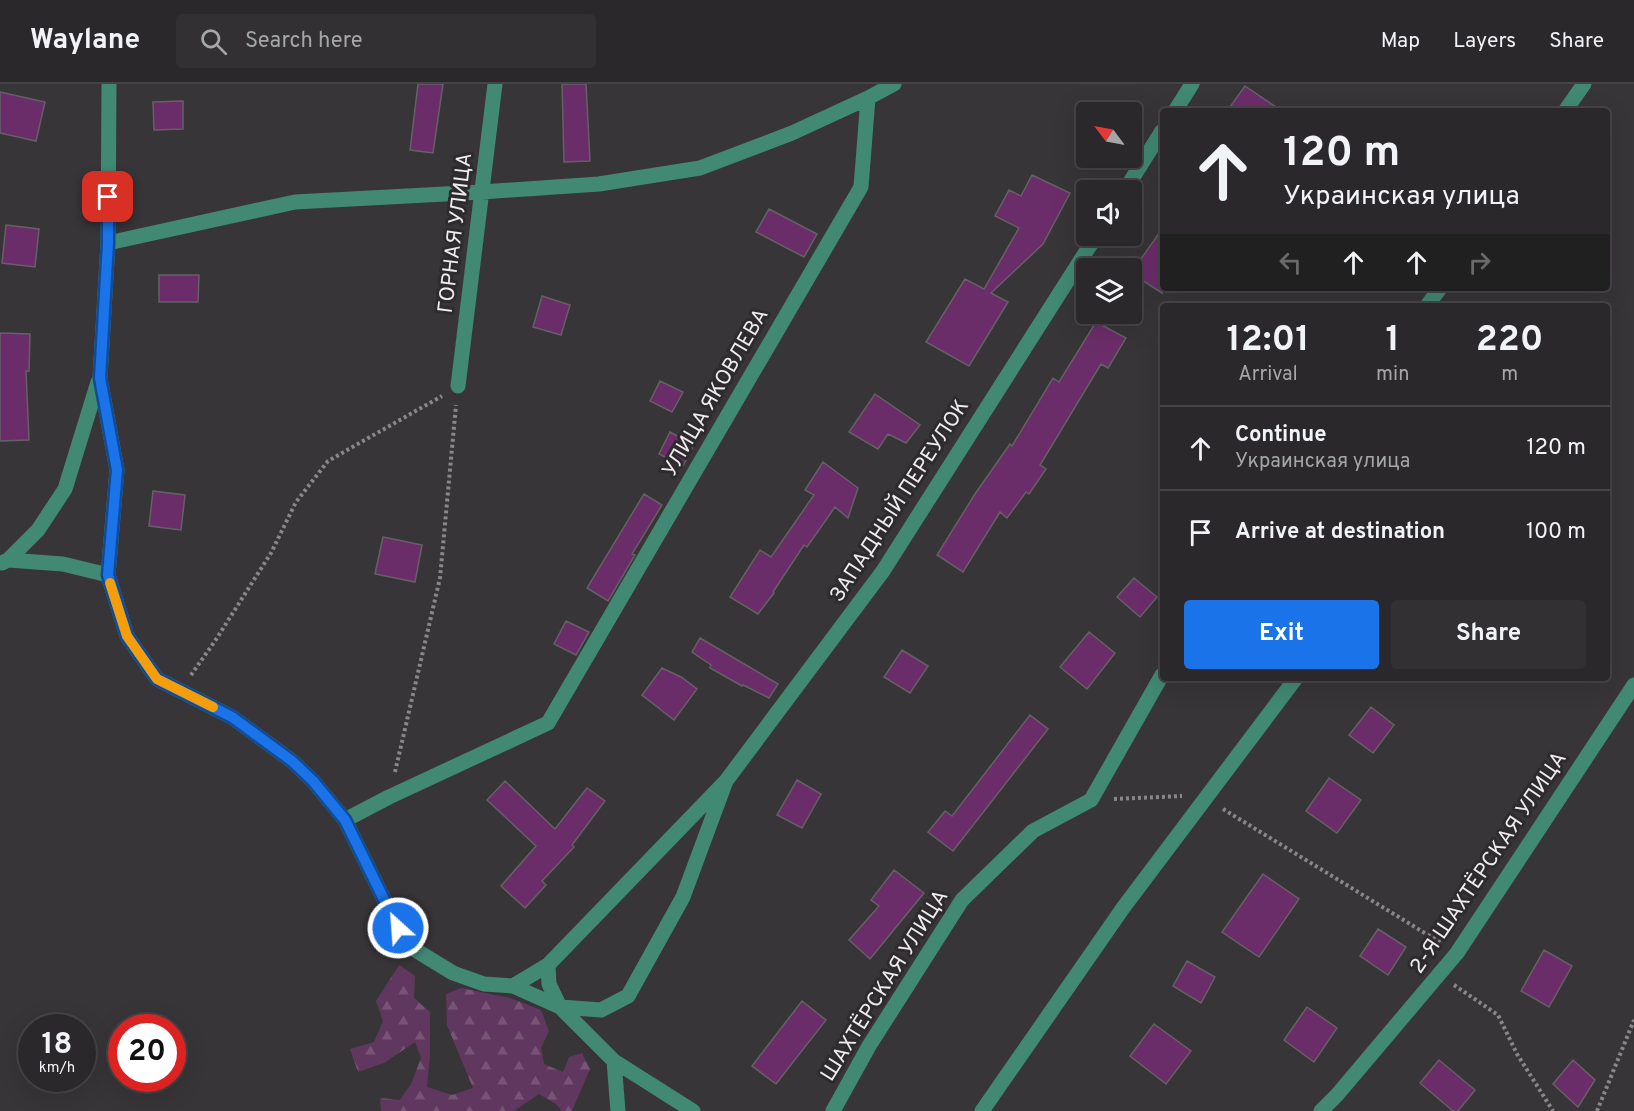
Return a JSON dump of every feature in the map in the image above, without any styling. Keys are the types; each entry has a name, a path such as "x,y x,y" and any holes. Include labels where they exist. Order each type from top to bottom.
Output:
{"street":[{"path":"109,84 108,243 100,378 117,470 108,575 127,636 157,679 232,717 292,761 313,781 345,820 398,928 417,951 453,973 484,984 513,986 560,1007"},
{"name":"ГОРНАЯ УЛИЦА","path":"458,386 495,84"},
{"path":"108,243 295,202 599,184 700,168 792,133 894,84"},
{"path":"1177,108 1192,84"},
{"path":"1567,108 1584,84"},
{"name":"УЛИЦА ЯКОВЛЕВА","path":"389,796 548,723 861,187 868,98"},
{"path":"1131,180 1160,134"},
{"name":"ЗАПАДНЫЙ ПЕРЕУЛОК","path":"513,986 548,965 726,781 883,571 1090,246"},
{"path":"4,562 38,530 65,489 100,378"},
{"path":"4,562 63,564 108,575"},
{"path":"1091,800 1160,679"},
{"path":"982,1111 1123,908 1294,681"},
{"name":"2-Я ШАХТЁРСКАЯ УЛИЦА","path":"1321,1111 1440,976 1457,953 1634,685"},
{"name":"ЗАПАДНЫЙ ПЕРЕУЛОК","path":"560,1007 600,1010 628,996 683,897 726,781"},
{"path":"345,820 389,796"},
{"name":"ШАХТЁРСКАЯ УЛИЦА","path":"833,1111 869,1046 962,900 1033,831 1091,800"},
{"path":"548,965 549,984 560,1007 614,1061 693,1111"},
{"path":"614,1061 618,1111"}],"path":[{"path":"180,690 271,554 296,502 328,461 458,386"},
{"path":"389,796 440,578 458,386"},
{"path":"1091,800 1208,795 1221,808 1457,953"},
{"path":"1440,976 1498,1015 1517,1054 1553,1111"},
{"path":"1597,1111 1634,1020"}],"green space":[{"path":"399,965 415,976 414,998 430,1012 427,1087 452,1095 473,1088 447,1025 446,994 461,988 510,998 541,1010 549,1031 541,1048 544,1064 563,1072 569,1057 582,1053 590,1069 572,1111 562,1111 556,1104 539,1094 514,1111 381,1111 380,1098 400,1100 411,1084 421,1058 415,1042 384,1063 358,1072 350,1049 374,1042 383,1021 376,1001"}],"building":[{"path":"418,84 443,84 433,153 410,150"},
{"path":"562,84 586,84 590,161 564,162"},
{"path":"1245,86 1278,108 1229,108"},
{"path":"0,92 45,102 36,141 0,133"},
{"path":"183,101 183,129 154,130 153,102"},
{"path":"1032,175 1070,193 1043,244 991,293 1008,302 969,366 926,342 965,279 984,289 1019,228 995,216 1009,190 1021,196"},
{"path":"769,209 817,234 804,257 756,232"},
{"path":"6,225 39,229 35,267 2,263"},
{"path":"1160,232 1160,291 1162,293 1142,280 1142,258"},
{"path":"159,275 199,275 198,302 159,302"},
{"path":"542,296 570,305 561,335 533,327"},
{"path":"1095,324 1100,324 1126,338 1108,368 1101,364 1040,465 1046,469 1029,494 1026,492 1007,518 1000,512 963,572 937,555 975,494 1010,444 1012,446 1053,378 1059,382"},
{"path":"0,333 30,334 29,371 26,371 29,440 0,441"},
{"path":"660,381 683,392 672,412 650,401"},
{"path":"875,394 920,425 906,443 888,434 878,449 849,432"},
{"path":"670,432 694,445 683,466 659,454"},
{"path":"823,462 858,488 848,518 835,507 807,547 804,545 758,614 730,597 760,550 771,557 814,495 805,490"},
{"path":"153,491 185,495 181,530 149,526"},
{"path":"644,494 662,505 632,554 635,555 608,601 587,588"},
{"path":"383,537 422,545 415,582 375,574"},
{"path":"1134,578 1157,597 1140,617 1117,597"},
{"path":"566,621 589,632 576,655 554,644"},
{"path":"1089,632 1115,653 1087,689 1060,667"},
{"path":"700,638 778,684 769,698 710,668 711,665 692,652"},
{"path":"902,650 928,666 910,693 884,677"},
{"path":"662,668 681,677 697,689 674,720 642,695"},
{"path":"1371,707 1394,725 1373,753 1349,735"},
{"path":"1030,715 1048,729 953,851 928,832 945,811 952,816"},
{"path":"1329,778 1361,800 1337,833 1306,811"},
{"path":"797,780 821,794 802,828 777,815"},
{"path":"505,781 555,829 587,788 605,801 572,845 574,847 542,881 546,885 525,908 501,886 536,846 487,800"},
{"path":"894,870 924,893 870,959 849,940 879,906 871,900"},
{"path":"1263,874 1299,899 1259,957 1222,932"},
{"path":"1378,929 1406,947 1388,975 1360,956"},
{"path":"1544,950 1572,966 1549,1007 1521,991"},
{"path":"1187,961 1215,977 1201,1003 1173,986"},
{"path":"802,1001 826,1020 776,1084 752,1066"},
{"path":"1307,1007 1337,1028 1314,1062 1284,1040"},
{"path":"1154,1024 1191,1051 1166,1084 1130,1056"},
{"path":"1439,1060 1475,1090 1458,1111 1453,1111 1420,1083"},
{"path":"1573,1060 1595,1080 1578,1107 1553,1084"}],"slow traffic":[{"path":"110,583 127,636 157,679 213,707"}],"route":[{"path":"108,197 108,243 100,378 117,470 108,575 127,636 157,679 232,717 292,761 313,781 345,820 398,928"}]}
